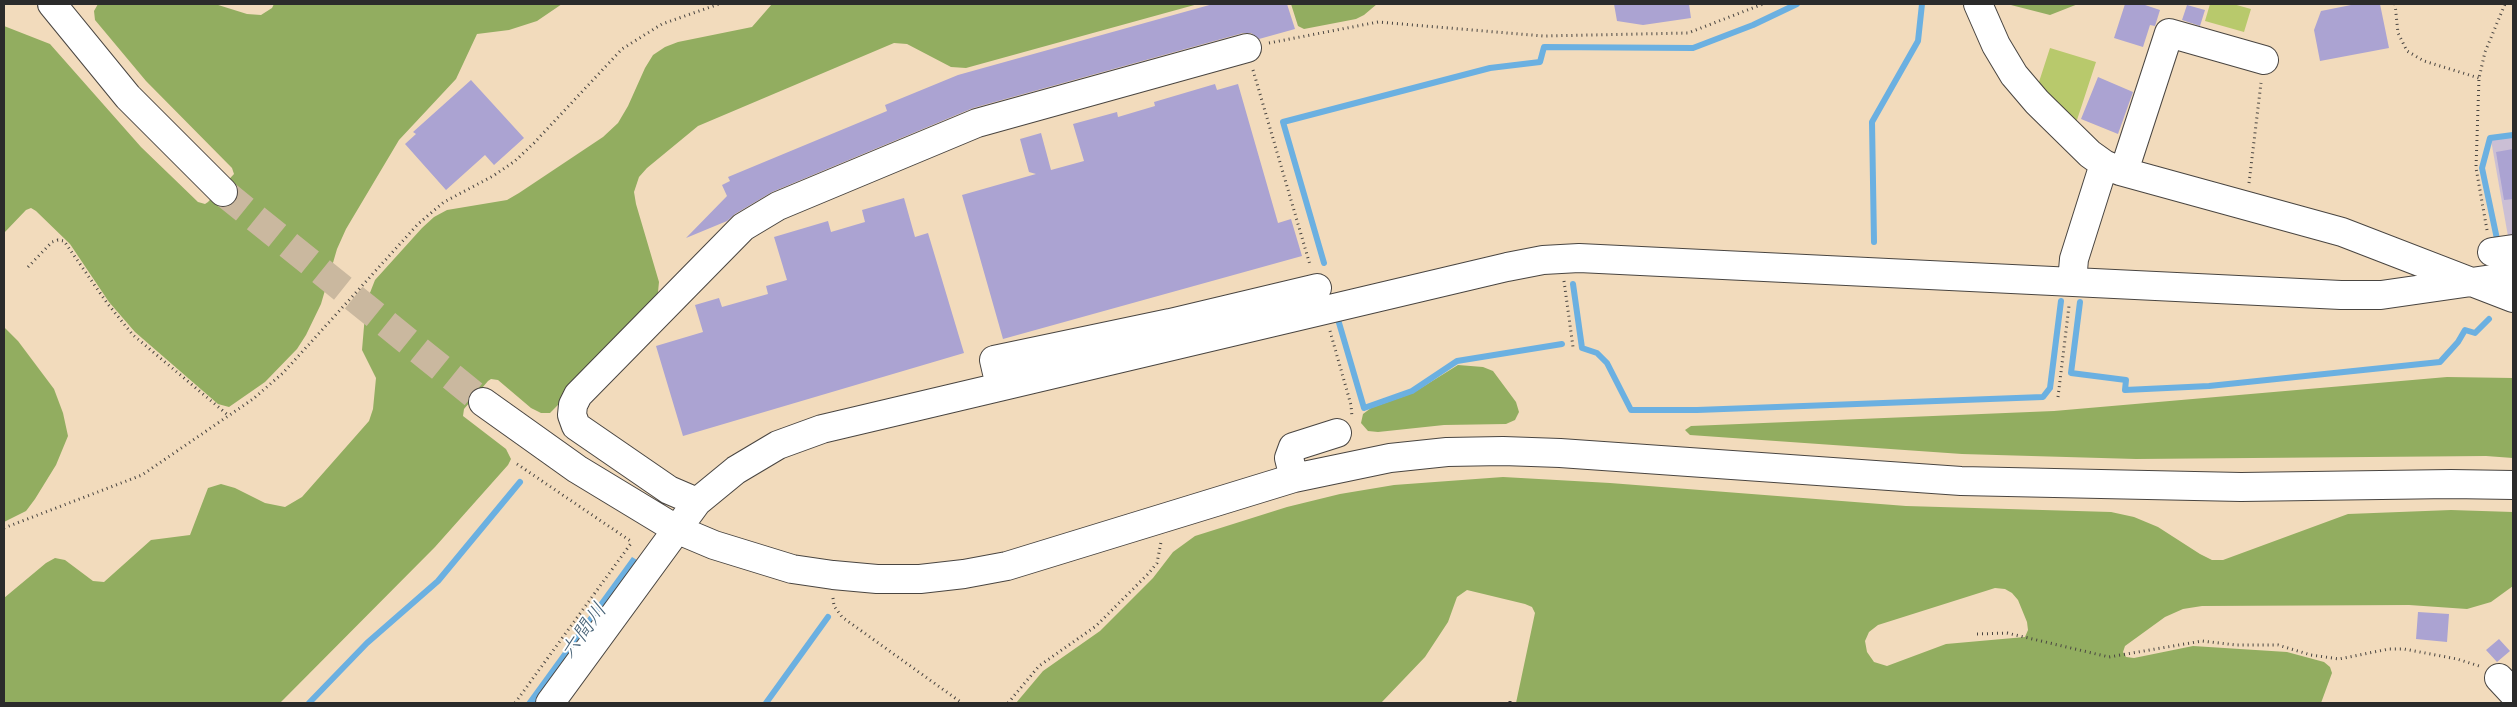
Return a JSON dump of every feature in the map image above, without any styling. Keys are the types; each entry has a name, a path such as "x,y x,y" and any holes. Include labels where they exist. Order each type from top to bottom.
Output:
{"street":[{"path":"52,4 128,97 223,192"},
{"path":"1978,4 1996,46 2014,75 2037,102 2090,154 2114,168 2342,232 2513,298"},
{"path":"2072,282 2074,259 2114,168 2169,33 2262,72"},
{"path":"697,502 669,490 576,426 572,415 573,404 578,394 743,227 778,206 977,123 1247,48"},
{"path":"550,703 697,502 722,480 756,457 801,435 998,377 1320,299 1561,258 2361,295 2381,295 2513,276"},
{"path":"483,402 577,469 676,529 752,558 833,575 877,579 964,574 1007,566 1294,478 1390,458 1446,452 1503,451 1612,456 1962,481 2231,486 2476,483 2513,485"},
{"path":"1294,478 1288,458 1293,447 1337,433"}],"path":[{"path":"4,528 142,475 269,387 424,218 444,202 494,176 515,161 622,49 662,24 719,4"},
{"path":"1337,433 1345,429 1353,414 1247,48 1378,22 1543,36 1688,33 1763,4"},
{"path":"2395,4 2398,33 2407,51 2424,61 2479,78"},
{"path":"2502,251 2476,168 2479,78 2485,52 2505,4"},
{"path":"2246,204 2262,72"},
{"path":"28,267 52,242 64,241 107,304 133,335 229,416"},
{"path":"1561,258 1573,347"},
{"path":"2058,397 2072,282"},
{"path":"517,464 625,537"},
{"path":"514,703 632,542"},
{"path":"1008,703 1039,666 1096,626 1157,563"},
{"path":"833,575 834,606 842,618 962,703"},
{"path":"1977,634 2007,633 2109,657 2192,641 2278,645 2311,655 2339,659 2389,649 2404,648 2472,663 2506,686"}],"shaded area":[{"path":"2513,137 2513,242 2509,242 2491,140"}],"green space":[{"path":"98,4 215,4 247,14 261,15 272,8 274,4 562,4 537,21 509,30 477,34 456,79 399,140 346,229 337,249 321,304 297,349 265,382 229,407 218,404 135,332 109,302 70,244 36,211 31,208 26,210 4,233 4,26 50,44 141,147 198,202 205,204 208,202 234,174 232,168 146,81 95,20 94,11"},
{"path":"772,4 1198,4 966,68 951,67 907,44 894,43 698,126 647,168 639,177 634,192 659,282 657,302 652,310 550,413 541,413 531,408 498,380 491,379 488,381 464,409 463,416 506,449 511,459 508,465 435,547 280,703 4,703 4,598 46,563 55,558 65,560 93,581 104,582 151,540 190,535 208,488 221,484 235,488 265,503 285,507 302,497 369,421 373,409 376,378 362,350 366,303 375,280 422,228 434,217 447,210 507,200 519,193 603,137 618,123 653,55 665,47 678,42 752,27"},
{"path":"1291,4 1377,4 1356,19 1304,29 1298,26"},
{"path":"2007,4 2078,4 2050,15"},
{"path":"2210,4 2233,4 2251,9 2244,32 2205,21"},
{"path":"2050,48 2096,62 2076,123 2038,85"},
{"path":"4,327 18,341 54,389 63,413 68,436 56,465 35,499 26,511 4,522"},
{"path":"1458,365 1483,367 1493,371 1516,402 1519,412 1515,420 1506,424 1444,425 1378,432 1368,431 1361,423 1363,414 1371,408 1413,393"},
{"path":"2447,377 2513,378 2513,458 2486,456 2136,459 1962,454 1690,435 1685,430 1691,426 2054,411"},
{"path":"1503,477 1610,483 1906,506 2111,512 2134,517 2158,527 2212,560 2223,560 2348,514 2451,510 2513,512 2513,586 2491,602 2467,609 2409,605 2202,606 2183,609 2165,617 2125,646 2123,652 2126,657 2134,658 2193,646 2287,652 2324,662 2330,667 2332,673 2321,703 1516,703 1535,613 1532,607 1525,604 1467,590 1457,597 1448,622 1425,657 1381,703 1016,703 1043,671 1100,631 1153,578 1173,552 1195,536 1287,507 1340,494 1394,485","holes":["1995,588 2005,589 2018,600 2027,622 2028,630 2025,637 1946,644 1887,666 1874,662 1867,652 1865,641 1869,632 1878,625"]}],"water":[{"name":"六間川","path":"632,557 642,563 540,703 526,703"}],"building":[{"path":"1213,4 1287,4 1295,29 1259,39 1251,33 1243,33 973,108 772,192 735,214 727,221 686,238 727,196 722,185 730,181 728,177 887,111 885,105 958,75"},
{"path":"1614,4 1689,4 1691,18 1643,25 1617,21"},
{"path":"2125,4 2142,4 2160,10 2155,26 2150,25 2143,47 2114,38"},
{"path":"2356,4 2380,4 2389,48 2320,61 2314,30 2321,11"},
{"path":"2187,5 2205,10 2200,26 2182,20"},
{"path":"2098,77 2133,92 2118,134 2081,119"},
{"path":"471,80 524,138 494,165 485,155 446,190 405,144 416,134 413,132"},
{"path":"1215,84 1217,90 1238,84 1278,223 1291,219 1302,256 1003,339 962,195 1036,174 1029,172 1020,139 1041,133 1051,170 1084,161 1073,124 1117,112 1118,117 1155,106 1154,102"},
{"path":"2513,149 2513,199 2504,200 2496,152"},
{"path":"904,198 915,237 928,233 964,353 683,436 656,346 703,332 695,305 719,298 722,307 768,294 766,286 787,280 774,237 828,221 831,232 865,222 862,210"},
{"path":"2418,612 2449,614 2447,642 2416,639"},
{"path":"2499,639 2510,651 2497,662 2486,650"}],"waterway":[{"path":"1324,263 1283,122 1490,68 1540,62 1544,47 1693,48 1753,25 1797,4"},
{"path":"1874,242 1872,122 1918,41 1922,4"},
{"path":"2497,239 2482,168 2490,138 2513,135"},
{"path":"1573,284 1582,348 1597,353 1607,363 1631,410 1697,410 2043,397 2050,388 2061,301"},
{"path":"2080,302 2071,373 2126,380 2125,390 2209,386 2440,362 2458,342 2465,330 2475,333 2489,319"},
{"path":"1337,316 1364,408 1412,391 1457,361 1562,344"},
{"path":"309,703 367,643 438,581 520,482"},
{"path":"766,703 828,617"}],"tunnel":[{"path":"223,192 483,402"}]}
